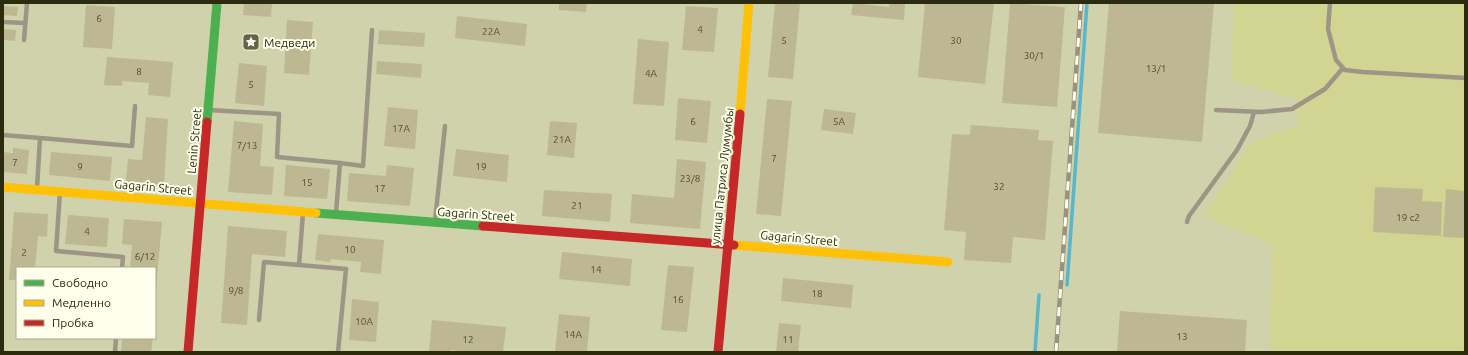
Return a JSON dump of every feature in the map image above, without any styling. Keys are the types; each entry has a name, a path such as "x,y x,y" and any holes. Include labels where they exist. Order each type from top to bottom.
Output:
{"street":[{"name":"Lenin Street","path":"188,352 217,3"},
{"name":"улица Патриса Лумумбы","path":"718,352 743,87 749,3"},
{"name":"Gagarin Street","path":"3,187 435,223 728,244 948,262"}],"lane":[{"path":"24,40 27,3"},
{"path":"1330,3 1328,29 1336,60 1345,70 1465,78"},
{"path":"3,22 25,23"},
{"path":"208,110 279,114 277,157 363,166 372,30"},
{"path":"1216,110 1254,112 1292,109 1325,89 1343,68"},
{"path":"3,135 132,146 135,106"},
{"path":"1187,222 1189,216 1237,150 1250,126 1254,112"},
{"path":"435,223 445,126"},
{"path":"37,190 40,138"},
{"path":"336,214 340,163"},
{"path":"60,192 56,251 123,257 122,267"},
{"path":"299,265 303,212"},
{"path":"259,320 264,262 346,270 338,352"},
{"path":"115,352 116,339"}],"green space":[{"path":"1234,3 1465,3 1465,352 1270,352 1272,244 1204,216 1251,143 1299,124 1295,98 1231,80"}],"building":[{"path":"244,3 272,3 271,17 243,15"},
{"path":"559,3 587,3 586,12 559,10"},
{"path":"775,3 800,3 793,79 768,77"},
{"path":"853,3 889,7 889,3 905,4 904,20 851,15"},
{"path":"925,3 994,3 985,84 918,77"},
{"path":"1010,3 1065,7 1057,107 1002,103"},
{"path":"1109,3 1214,3 1202,142 1098,133"},
{"path":"86,5 115,7 112,49 83,47"},
{"path":"3,6 18,7 17,16 3,15"},
{"path":"686,6 718,8 714,52 682,50"},
{"path":"457,16 527,24 525,46 455,38"},
{"path":"287,20 313,22 309,75 284,73"},
{"path":"3,29 16,30 15,41 3,40"},
{"path":"379,30 425,33 424,47 378,44"},
{"path":"638,39 669,42 664,106 633,104"},
{"path":"107,57 173,62 170,97 148,95 149,83 122,81 122,86 104,85"},
{"path":"377,61 422,64 421,78 376,74"},
{"path":"239,63 267,66 264,106 235,103"},
{"path":"678,98 711,101 707,143 675,140"},
{"path":"767,99 792,101 781,216 756,214"},
{"path":"388,107 418,110 415,149 384,146"},
{"path":"824,109 856,113 853,134 821,130"},
{"path":"146,117 168,119 164,185 126,182 128,159 142,160"},
{"path":"234,121 263,124 260,166 274,167 272,195 228,192"},
{"path":"550,121 577,123 574,158 547,155"},
{"path":"971,125 1039,130 1038,140 1053,141 1045,240 1013,237 1011,263 964,260 966,232 944,230 952,134 970,135"},
{"path":"13,148 29,150 27,174 3,172 3,152 13,153"},
{"path":"456,149 509,155 507,182 453,176"},
{"path":"51,152 112,157 110,181 49,175"},
{"path":"677,159 706,162 700,229 630,223 632,194 674,198"},
{"path":"286,165 330,169 327,199 284,196"},
{"path":"387,165 414,168 410,206 347,201 349,173 386,176"},
{"path":"1375,187 1423,189 1422,201 1442,202 1441,236 1373,232"},
{"path":"1446,189 1465,191 1465,238 1443,237"},
{"path":"544,190 612,194 610,222 542,216"},
{"path":"14,212 48,214 47,237 38,236 35,267 16,267 16,280 9,280"},
{"path":"68,215 109,218 107,247 65,244"},
{"path":"124,219 162,222 156,289 156,267 130,267 132,245 122,244"},
{"path":"228,226 287,231 285,257 252,254 247,325 221,323"},
{"path":"318,234 384,240 381,274 360,272 361,262 331,259 330,262 315,260"},
{"path":"562,252 632,259 630,286 559,279"},
{"path":"668,265 694,267 687,332 661,330"},
{"path":"783,278 853,285 851,308 781,301"},
{"path":"352,299 379,302 376,342 349,340"},
{"path":"1120,311 1247,320 1245,352 1117,352"},
{"path":"559,314 590,317 587,352 555,352"},
{"path":"432,320 506,327 503,352 468,352 451,350 451,352 429,352"},
{"path":"779,323 801,325 798,352 776,352"},
{"path":"122,339 153,339 151,352 121,352"}],"waterway":[{"path":"1067,285 1087,3"},
{"path":"1035,352 1039,295"}],"railway":[{"path":"1056,352 1081,3"}],"traffic: fast":[{"path":"207,122 217,3"},
{"path":"316,213 483,226"}],"traffic: slow":[{"path":"740,114 749,3"},
{"path":"3,187 316,213"},
{"path":"734,245 948,262"}],"traffic: jam":[{"path":"718,352 740,114"},
{"path":"188,352 207,122"},
{"path":"483,226 734,245"}],"place":[{"name":"Медведи","path":"251,42"}]}
